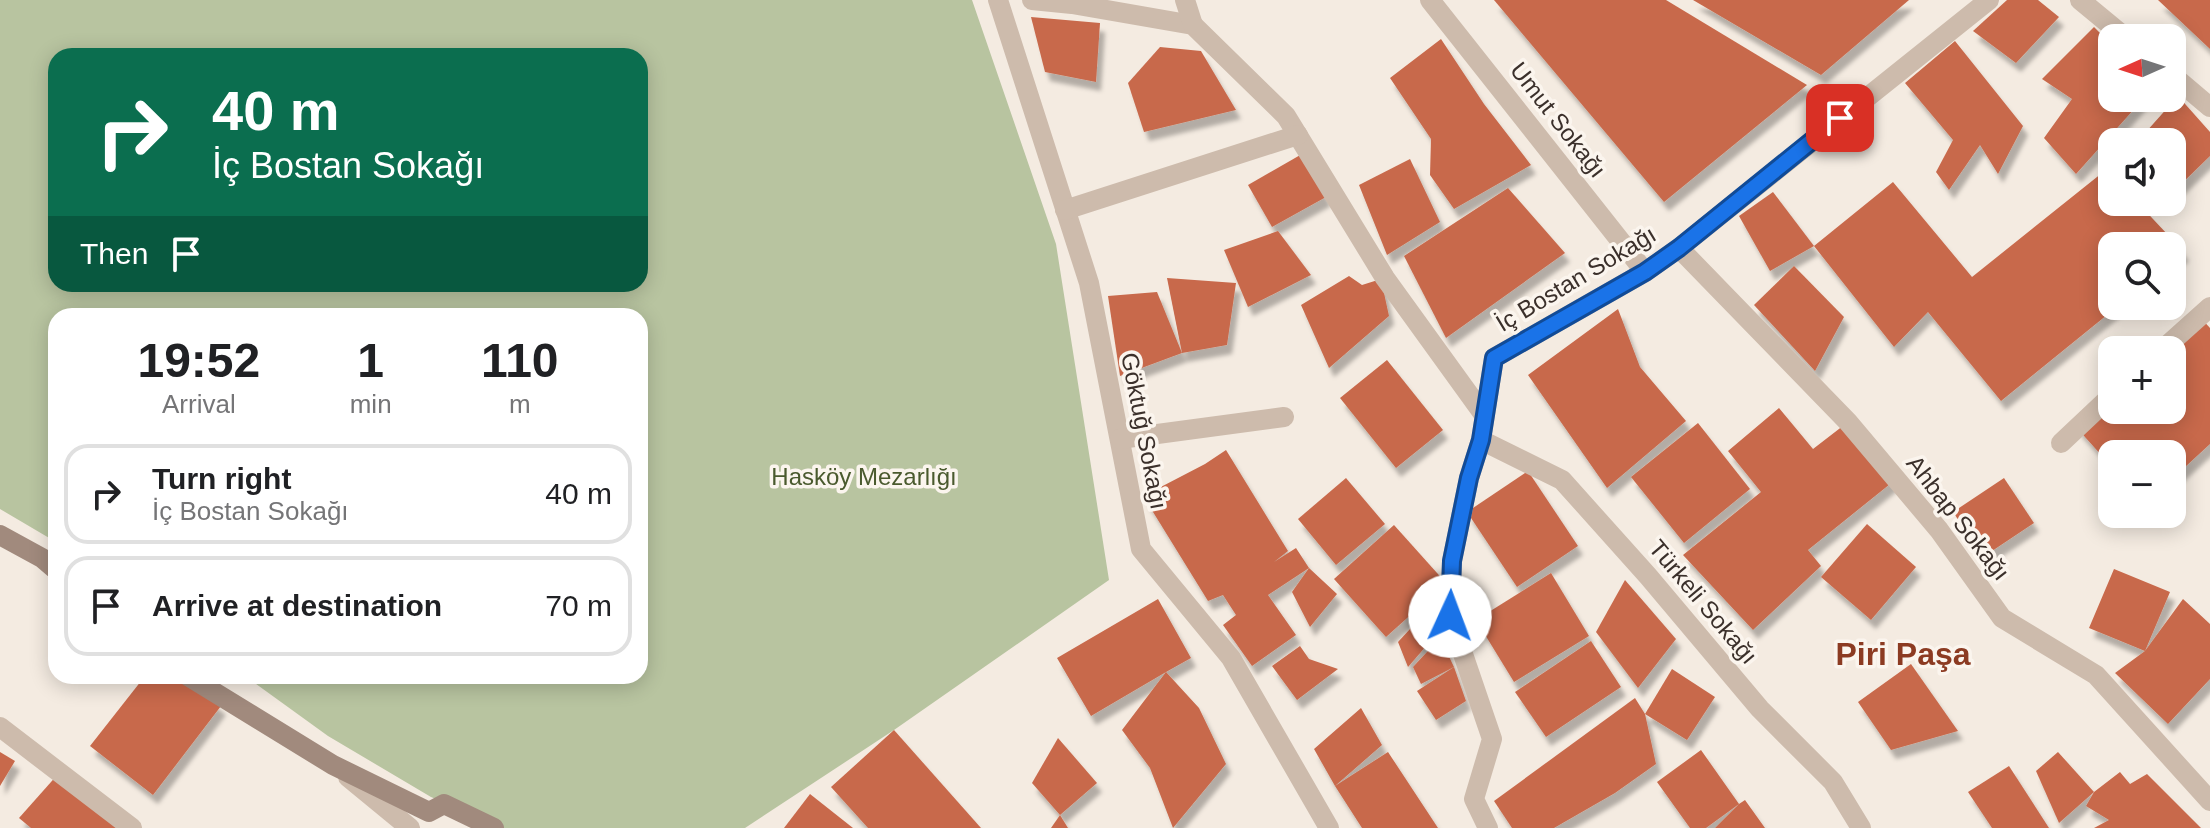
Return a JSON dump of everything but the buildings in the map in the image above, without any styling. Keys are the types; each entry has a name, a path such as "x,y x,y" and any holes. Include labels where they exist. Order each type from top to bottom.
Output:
{"street":[{"name":"Göktuğ Sokağı","path":"998,0 1089,283 1141,549 1231,658 1329,828"},
{"path":"1032,0 1193,25"},
{"path":"1185,0 1193,25 1286,116 1385,278 1484,415"},
{"name":"Umut Sokağı","path":"1430,0 1645,272"},
{"name":"İç Bostan Sokağı","path":"1488,828 1474,799 1492,739 1450,616 1452,561 1469,478 1481,440 1494,358 1645,272 1679,248 1989,0"},
{"path":"2080,0 2109,24"},
{"path":"2186,87 2210,107"},
{"path":"1065,210 1298,135"},
{"name":"Ahbap Sokağı","path":"1679,248 1848,422 1939,530 2002,618 2096,675 2210,801"},
{"path":"2178,336 2210,307"},
{"path":"2061,443 2098,408"},
{"path":"1120,439 1284,417"},
{"name":"Türkeli Sokağı","path":"1481,440 1562,480 1760,709 1833,782 1861,828"},
{"path":"0,535 48,563"},
{"path":"201,684 333,765 429,812 444,804 494,828"},
{"path":"0,727 132,828"},
{"path":"333,765 410,828"}],"green space":[{"name":"Hasköy Mezarlığı","path":"0,0 972,0 1056,244 1109,580 894,730 745,828 504,828 431,797 328,736 256,684 648,684 648,308 48,308 48,537 0,509"}],"district":[{"name":"Piri Paşa","path":"1903,654"}],"route":[{"path":"1450,616 1452,561 1469,478 1481,440 1494,358 1645,272 1840,118"}]}
